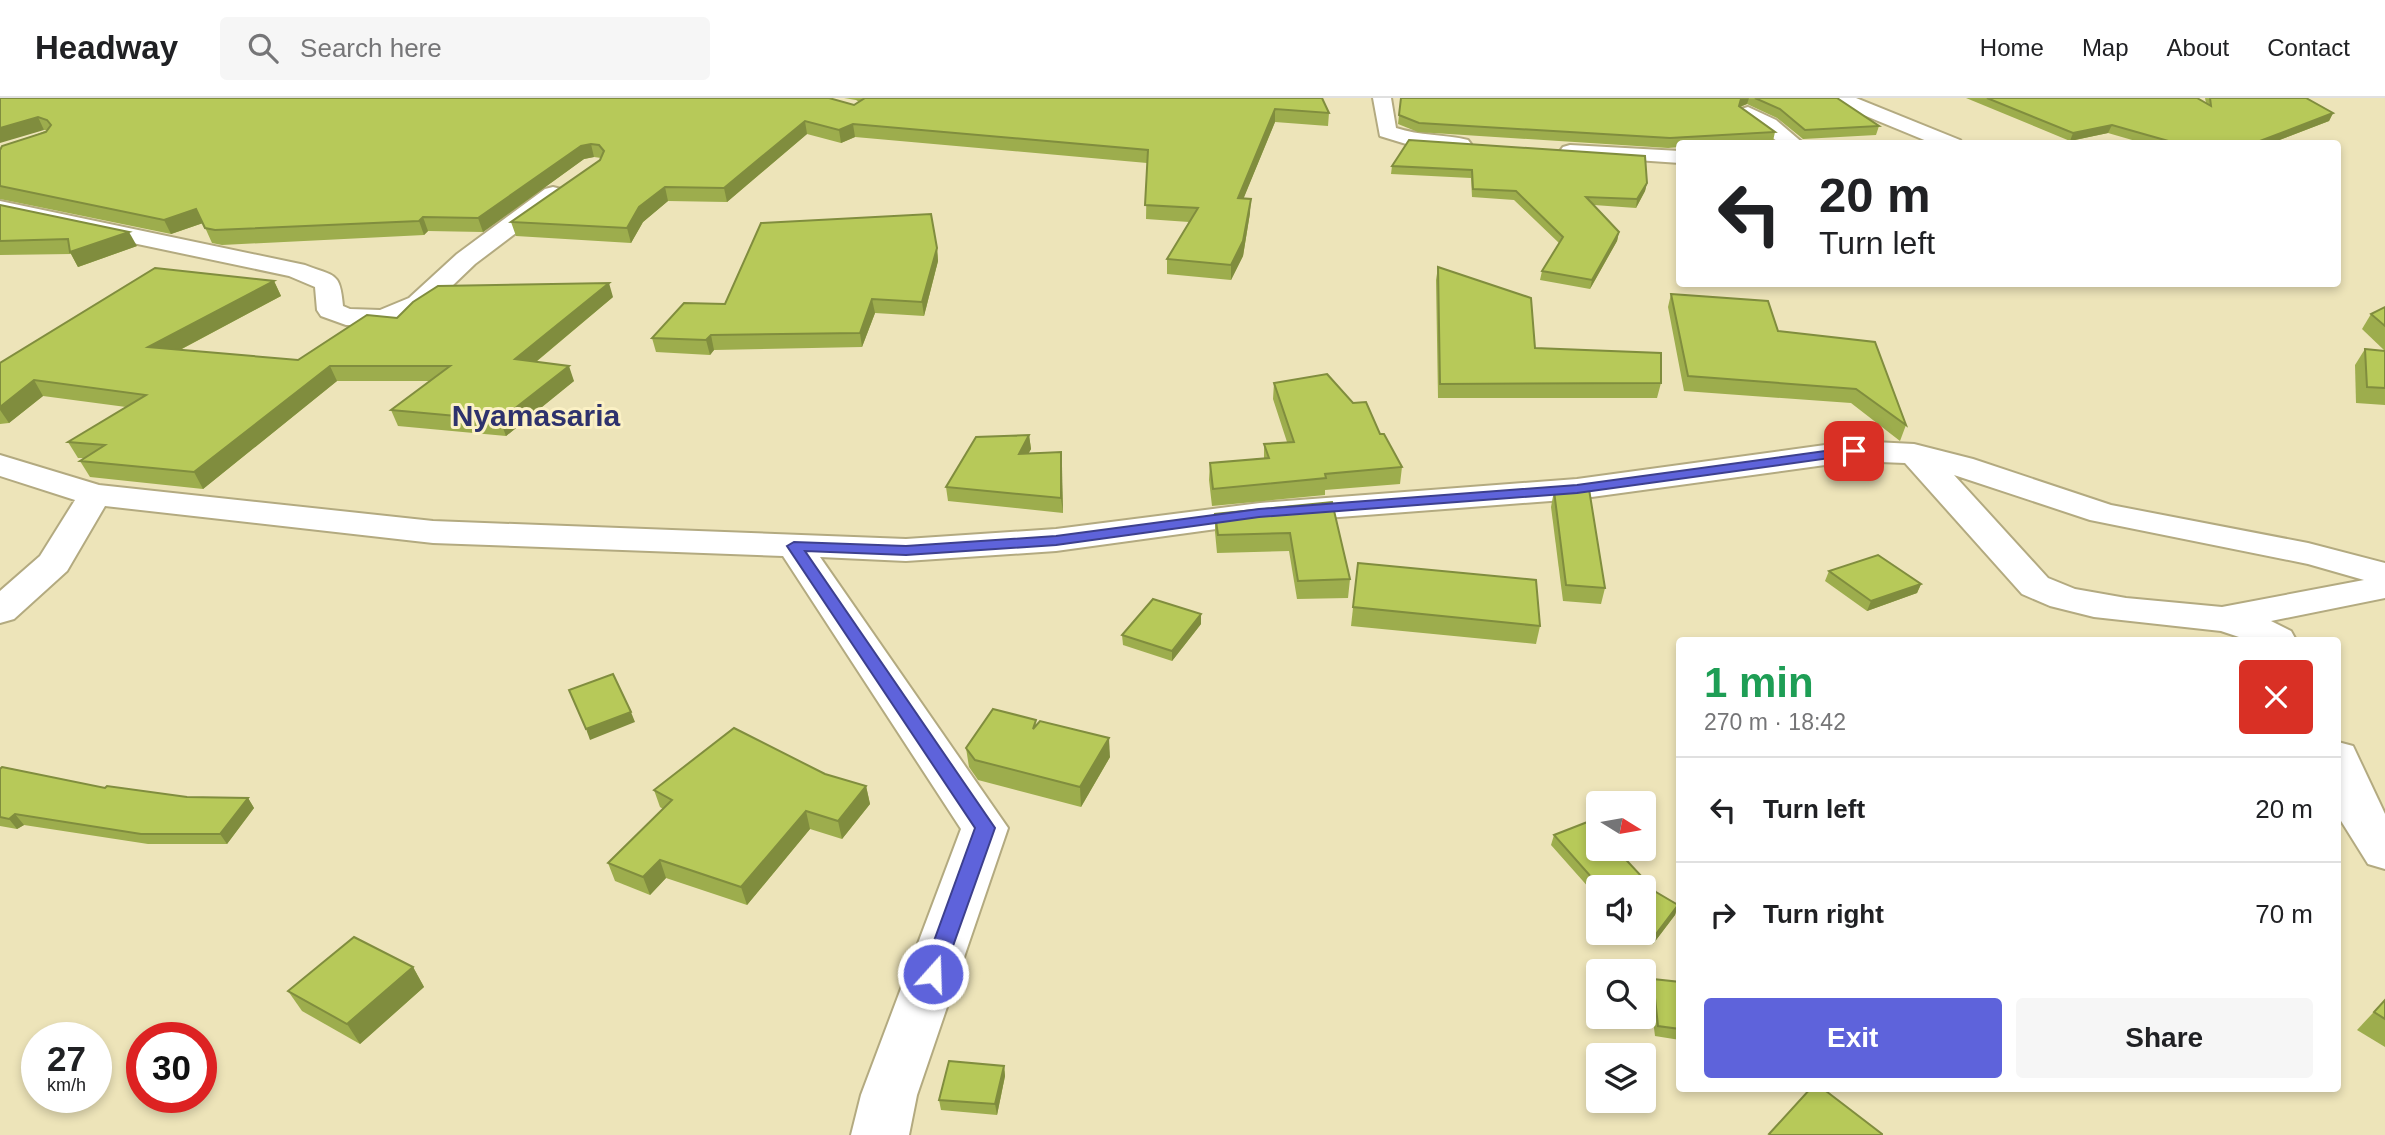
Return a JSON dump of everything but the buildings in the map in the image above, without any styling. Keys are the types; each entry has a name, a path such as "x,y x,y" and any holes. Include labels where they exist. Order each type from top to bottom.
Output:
{"street":[{"path":"1382,98 1388,132 1416,141 1482,146"},
{"path":"1839,98 1943,140"},
{"path":"1748,113 1769,124 1789,140"},
{"path":"1548,150 1676,157"},
{"path":"0,208 296,270 328,283 330,310 346,317 383,318 418,304 466,260 572,181"},
{"path":"158,269 196,248"},
{"path":"0,465 95,495 433,532 906,550 1056,540 1259,513 1577,489 1854,451 1914,454 1951,461 2016,487 2101,513 2162,528 2297,551 2385,574"},
{"path":"1914,454 1930,468 2035,586 2048,593 2130,611 2222,619 2251,626 2271,637"},
{"path":"0,611 54,564 95,495"},
{"path":"794,546 985,828 889,1095 880,1135"},
{"path":"2222,619 2385,587"},
{"path":"2341,765 2358,811 2385,851"}],"district":[{"name":"Nyamasaria","path":"536,416"}],"route":[{"path":"933,974 985,828 794,546 906,550 1056,540 1259,513 1577,489 1854,451"}]}
